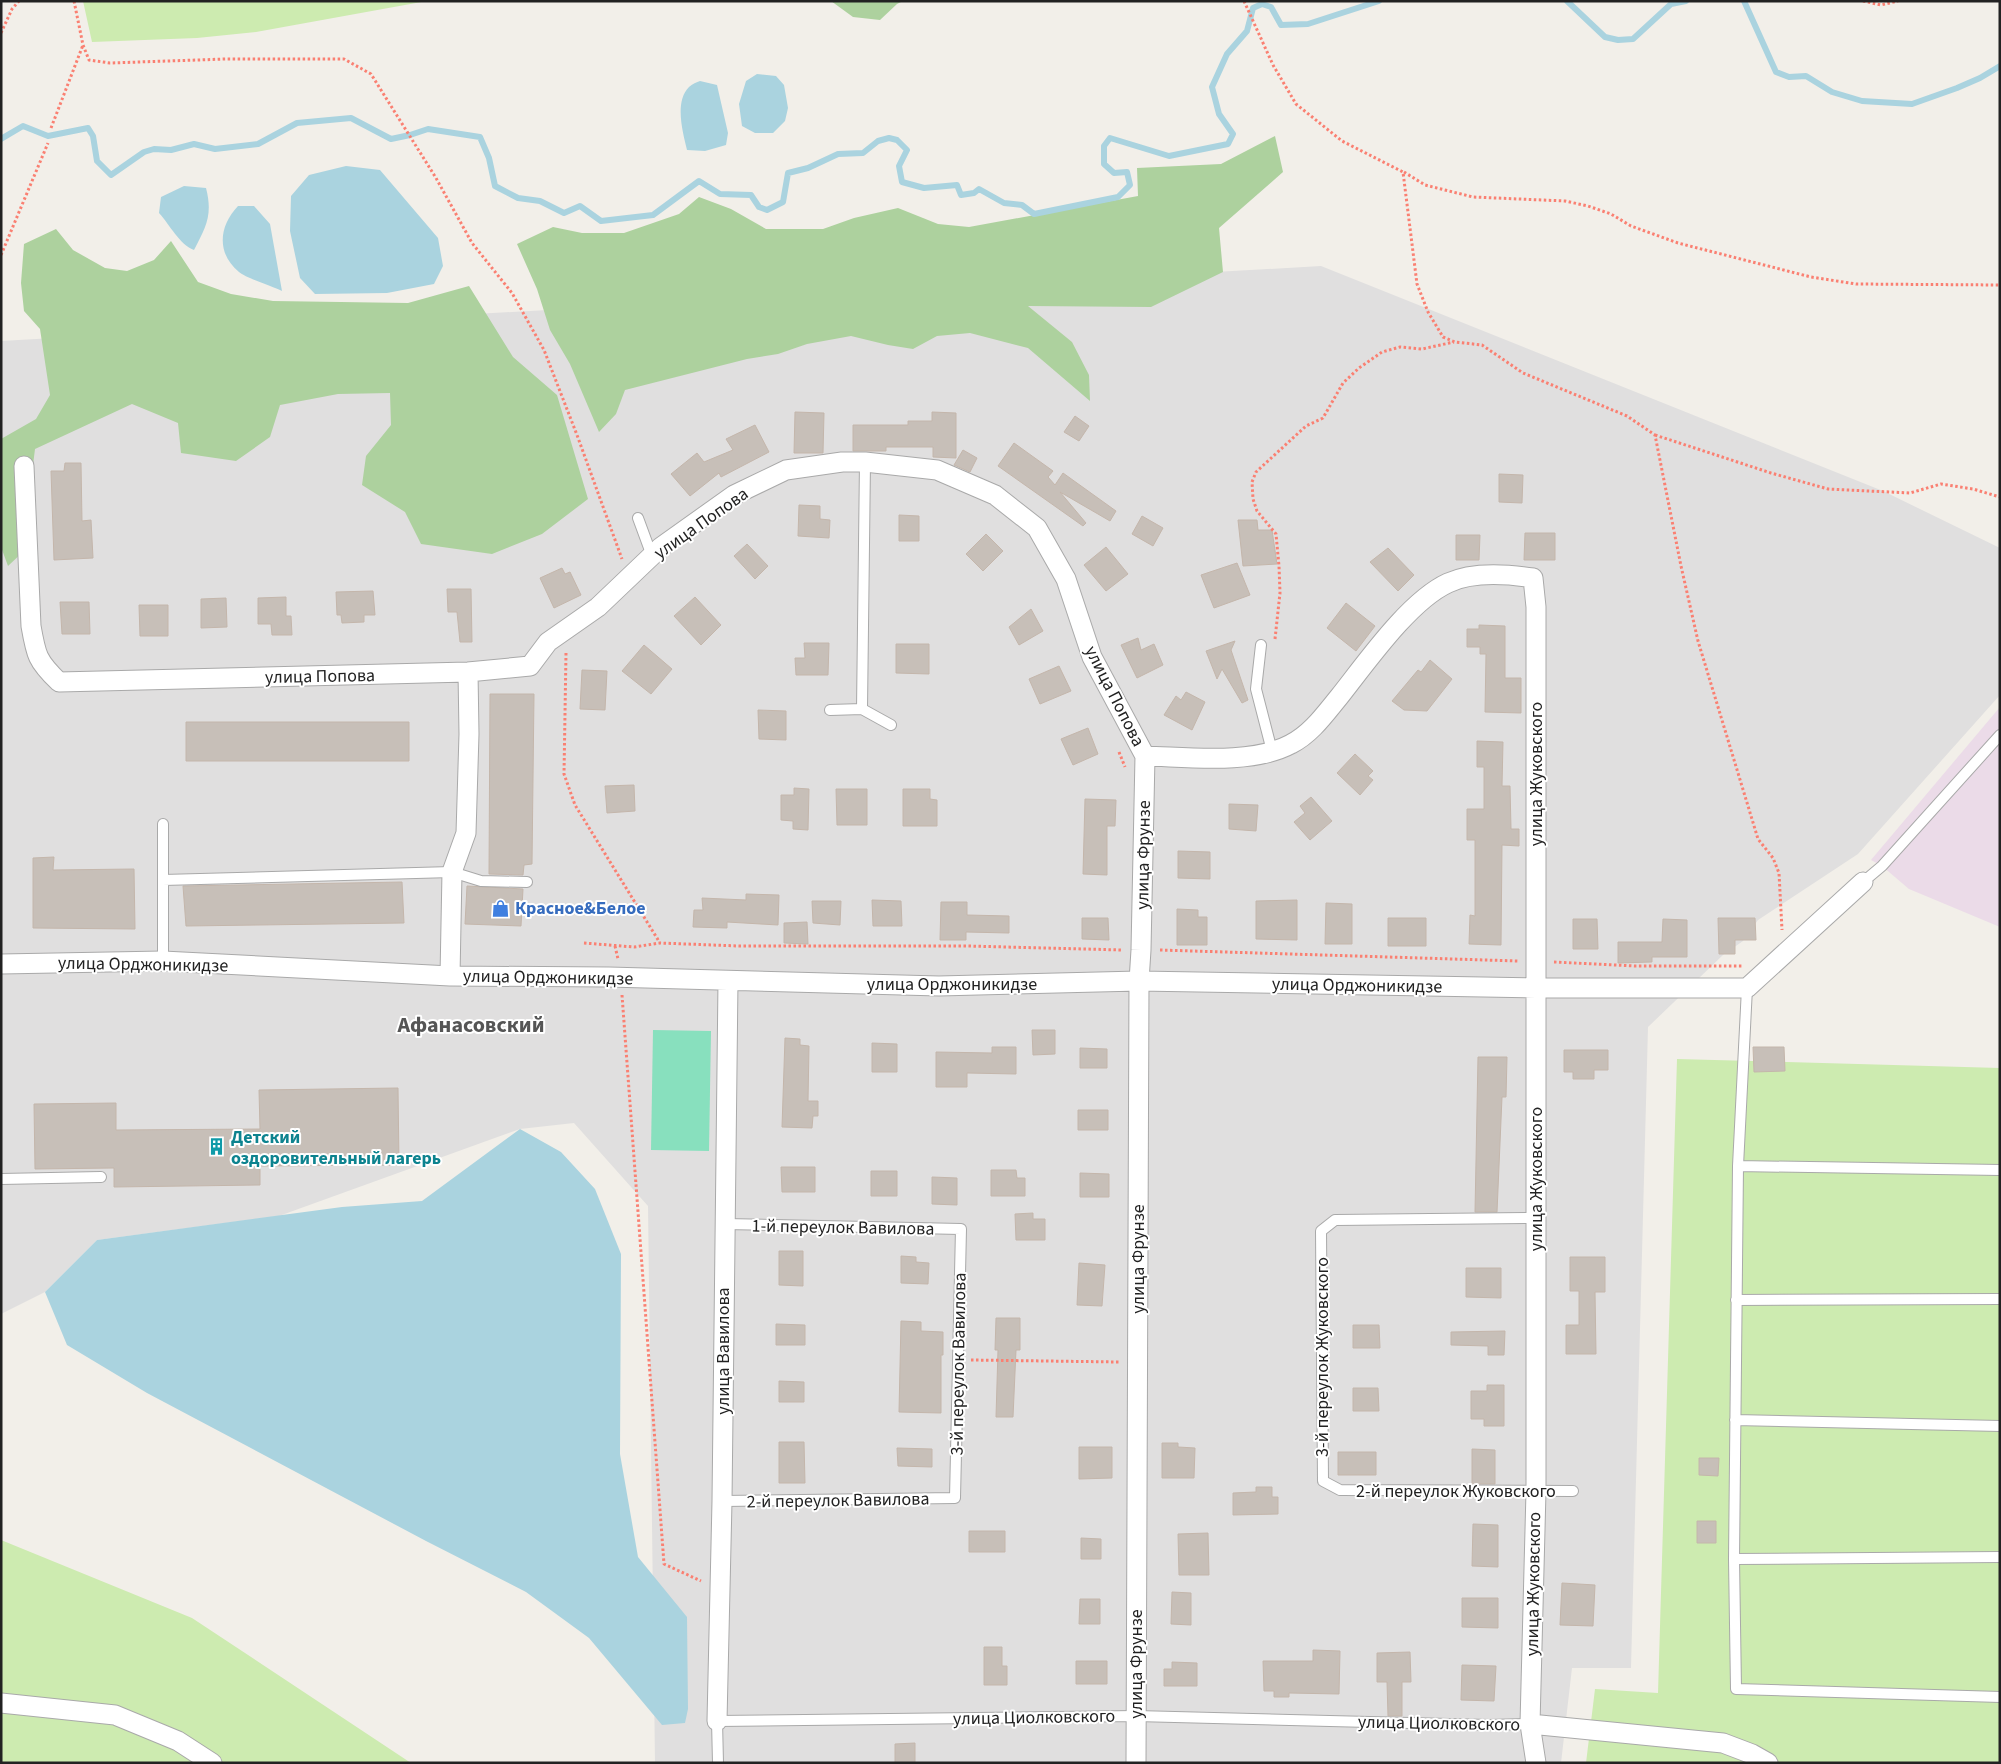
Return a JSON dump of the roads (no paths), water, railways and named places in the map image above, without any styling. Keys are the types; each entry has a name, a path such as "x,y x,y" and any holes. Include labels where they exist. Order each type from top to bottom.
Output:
{"street":[{"name":"улица Попова","path":"24,466 31,626 35,650 40,664 59,682 468,672 530,666 548,642 598,606 661,546 734,495 786,470 842,462 865,462 937,470 995,495 1037,528 1066,579 1092,657 1145,756 1250,757 1291,744 1316,725 1423,598 1448,582 1476,576 1513,575 1533,578 1536,595"},
{"name":"улица Жуковского","path":"1536,595 1536,1491 1530,1724 1536,1763"},
{"path":"450,976 452,872 466,833 469,734 468,672"},
{"name":"улица Фрунзе","path":"1136,1763 1138,981 1134,950 1145,756"},
{"path":"1747,988 1863,882"},
{"name":"улица Орджоникидзе","path":"1,964 163,961 450,976 621,978 938,986 1138,981 1536,988 1747,988"},
{"name":"улица Вавилова","path":"717,1721 722,1501 728,981"},
{"path":"1,1702 115,1715 178,1741 212,1763"},
{"path":"1530,1724 1723,1743 1752,1754 1768,1763"}],"lane":[{"path":"862,709 865,462"},
{"path":"638,518 652,556"},
{"path":"1261,645 1256,689 1272,751"},
{"path":"830,710 862,709 891,725"},
{"path":"1863,882 1882,866 2000,735"},
{"path":"163,824 163,961"},
{"path":"163,880 452,872 481,880 527,882"},
{"path":"1747,988 1738,1166 1734,1558 1736,1689 2000,1697"},
{"path":"1738,1166 2000,1170"},
{"path":"1,1179 101,1177"},
{"name":"3-й переулок Жуковского","path":"1340,1490 1323,1481 1321,1232 1335,1220 1536,1218"},
{"name":"1-й переулок Вавилова","path":"724,1224 961,1229"},
{"name":"3-й переулок Вавилова","path":"955,1498 961,1229"},
{"path":"1736,1300 2000,1298"},
{"path":"1735,1420 2000,1426"},
{"name":"2-й переулок Жуковского","path":"1340,1490 1573,1491"},
{"name":"2-й переулок Вавилова","path":"722,1501 955,1498"},
{"path":"1734,1558 2000,1557"},
{"name":"улица Циолковского","path":"717,1721 1136,1716 1488,1725 1530,1724"},
{"path":"717,1721 718,1763"}],"water":[{"path":"757,74 776,76 784,85 788,108 785,121 773,133 755,133 742,126 739,104 746,81"},
{"path":"700,81 717,85 728,133 726,145 705,151 687,150 681,118 682,101 684,93 689,87"},
{"path":"346,166 380,170 438,238 443,266 434,284 387,293 315,294 300,278 290,231 291,196 309,175"},
{"path":"184,186 206,188 208,197 207,220 194,250 179,239 159,213 161,197"},
{"path":"238,206 254,206 270,224 282,291 242,274 226,256 223,239 224,231 227,222"},
{"path":"520,1129 561,1152 595,1189 621,1254 620,1454 638,1557 687,1617 688,1709 685,1723 662,1725 589,1638 526,1592 147,1393 67,1345 45,1292 97,1240 342,1207 422,1201"}],"waterway":[{"path":"1,139 23,126 48,136 88,128 93,136 97,161 111,175 144,152 154,149 171,150 194,144 215,149 258,144 297,123 351,118 391,139 428,129 480,137 489,158 495,186 518,198 540,201 564,213 580,206 601,221 653,215 699,181 720,194 751,195 759,207 767,210 783,202 788,173 808,168 838,154 863,153 878,141 889,138 897,140 907,150 899,166 902,182 924,188 957,185 961,195 974,193 979,189 1004,203 1022,205 1034,214 1118,197 1130,185 1127,172 1114,173 1104,164 1104,146 1110,138 1169,156 1228,144 1233,134 1219,114 1212,87 1227,54 1247,31 1253,8 1262,4 1271,7 1281,25 1308,24 1379,1"},
{"path":"1567,1 1605,37 1618,40 1633,39 1671,4 1686,1"},
{"path":"1744,1 1776,72 1789,77 1806,76 1832,92 1862,101 1912,104 1957,88 1980,78 2000,66"}],"place":[{"name":"Красное&Белое","path":"501,908"},
{"name":"Детский оздоровительный лагерь","path":"217,1147"}],"district":[{"name":"Афанасовский","path":"471,1024"}]}
